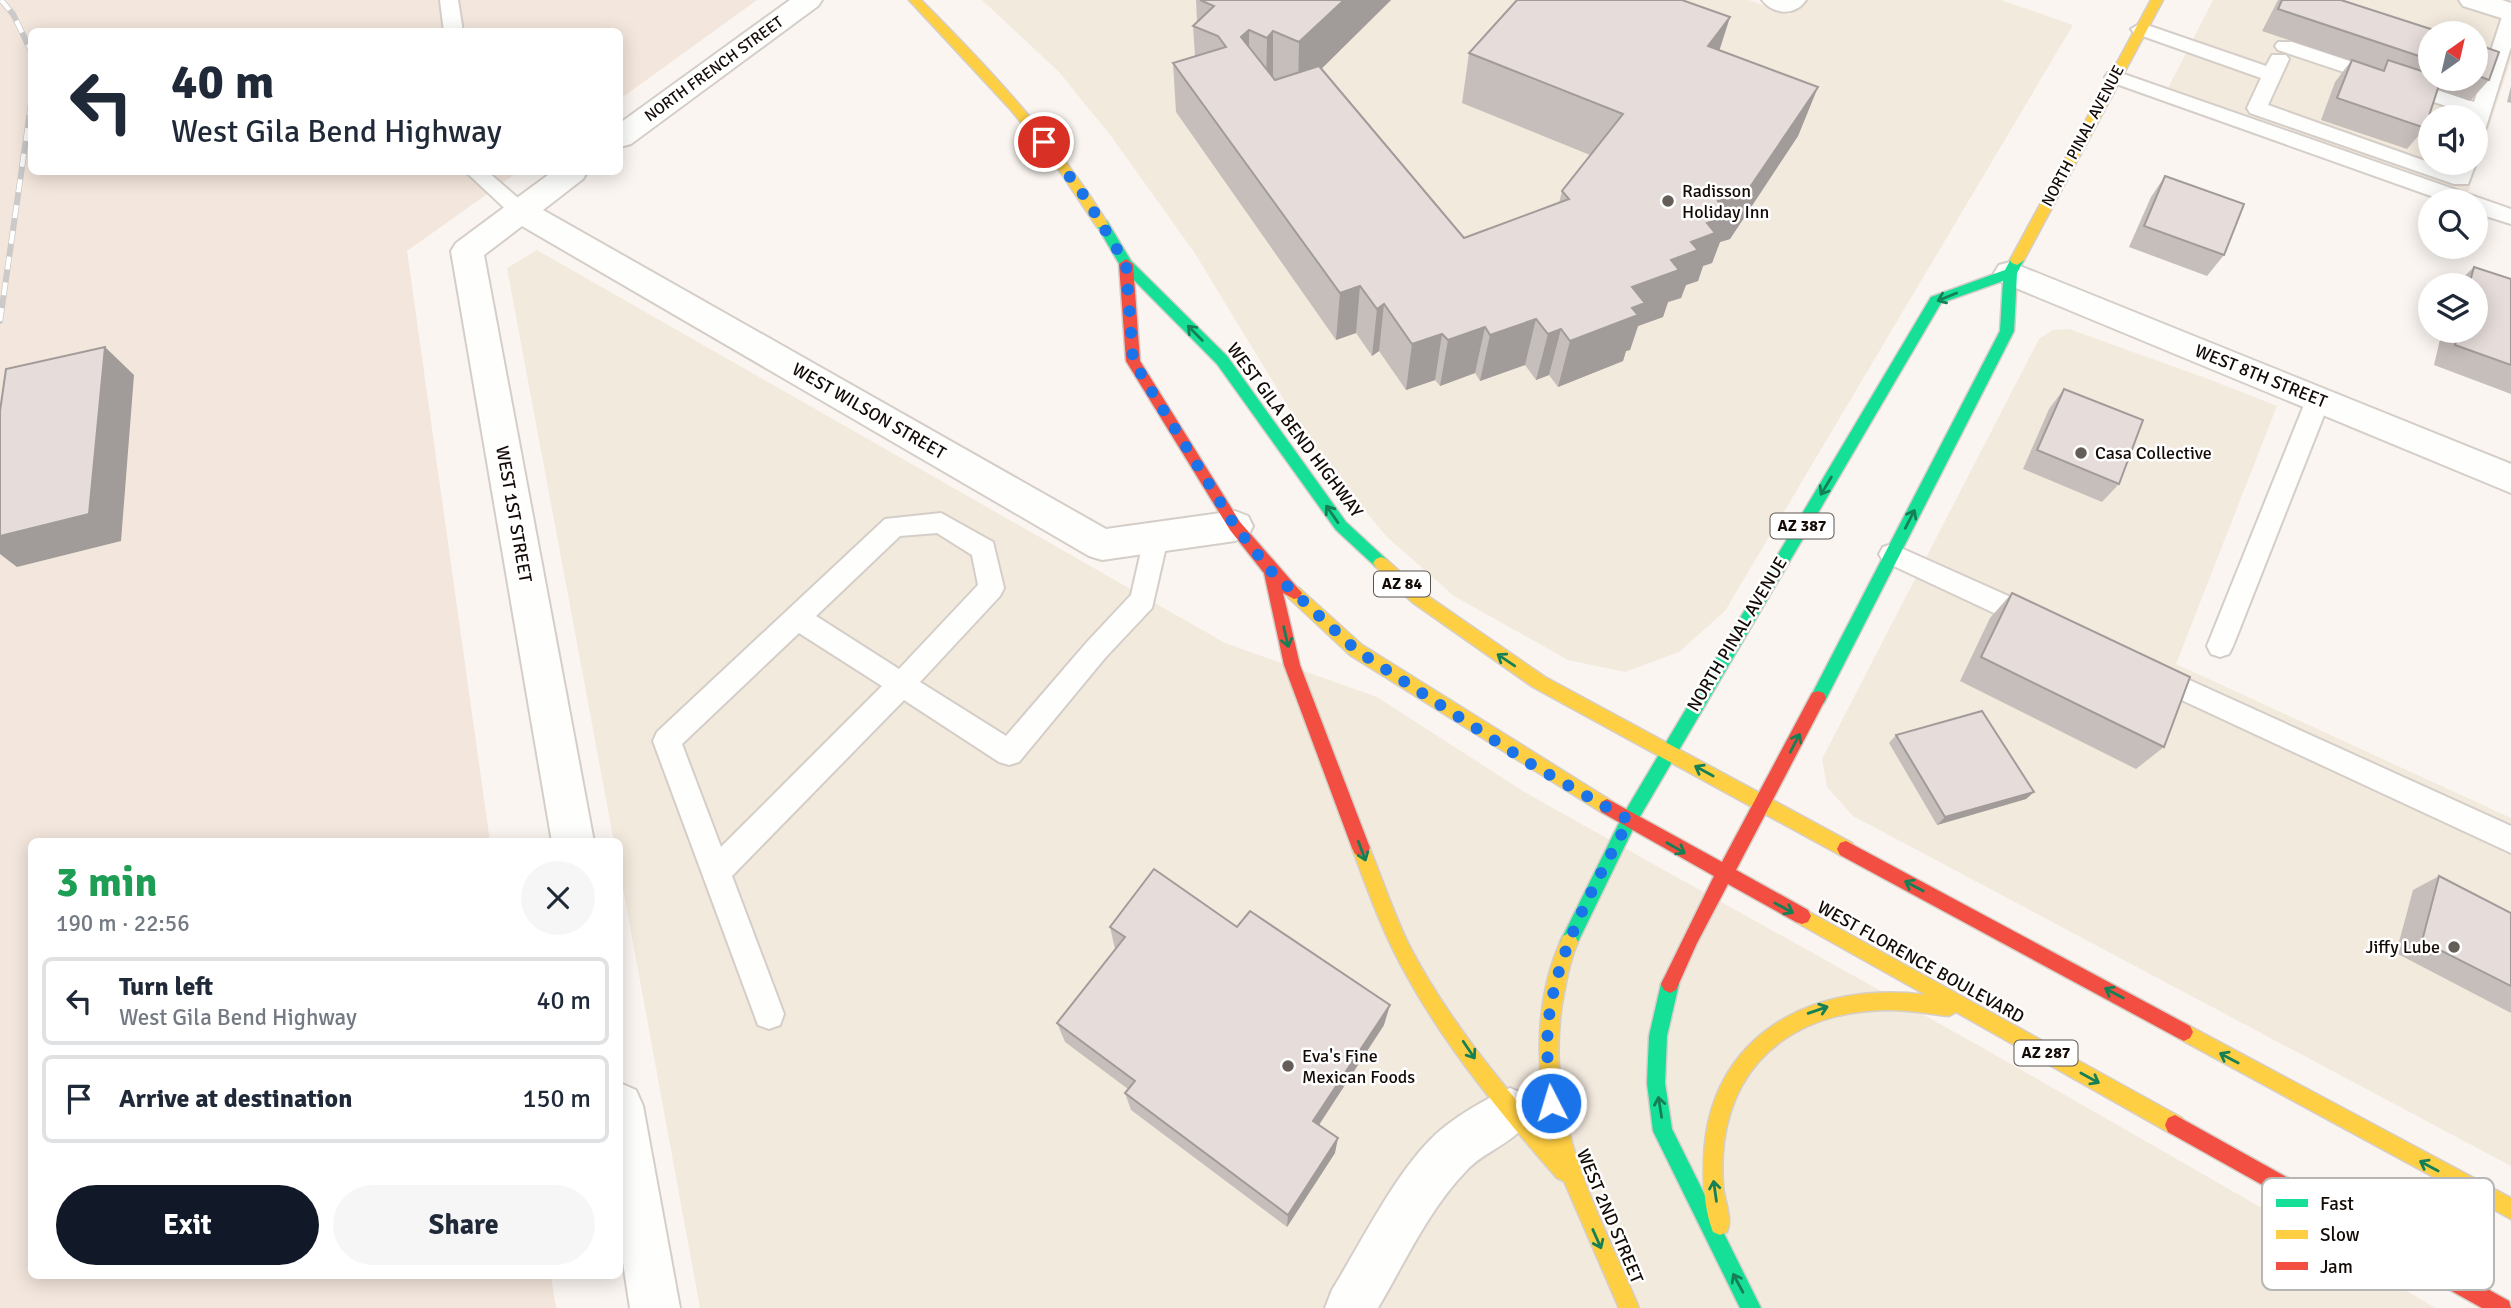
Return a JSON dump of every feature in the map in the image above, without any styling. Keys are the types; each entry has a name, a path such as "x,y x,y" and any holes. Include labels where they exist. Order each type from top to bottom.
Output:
{"main road":[{"name":"WEST GILA BEND HIGHWAY","path":"915,0 978,63 1032,127 1085,197 1126,264 1222,360 1341,526 1417,597 1539,682 1764,804"},
{"name":"NORTH PINAL AVENUE","path":"1724,876 1764,804 2007,331 2010,273 2157,0"},
{"name":"WEST GILA BEND HIGHWAY","path":"1126,264 1133,361 1235,526 1271,571 1356,650 1534,766 1724,876"},
{"name":"NORTH PINAL AVENUE","path":"1629,820 1936,300 2010,273"},
{"name":"AZ 84","path":"1271,571 1292,665 1383,907 1421,983 1510,1111 1569,1176"},
{"path":"1764,804 2454,1178"},
{"name":"WEST 2ND STREET","path":"1629,820 1565,950 1550,1011 1547,1062 1551,1103 1569,1176 1629,1308"},
{"path":"1724,876 1691,937 1666,993 1658,1036 1656,1083 1664,1131 1751,1308"},
{"name":"WEST FLORENCE BOULEVARD","path":"1724,876 2269,1178"},
{"path":"1725,1258 1713,1179 1719,1122 1730,1083 1768,1035 1775,1028 1792,1020 1832,1006 1878,1000 1965,1009"},
{"path":"2494,1200 2511,1209"},
{"name":"WEST FLORENCE BOULEVARD","path":"2470,1290 2502,1308"}],"street":[{"name":"NORTH FRENCH STREET","path":"623,135 808,0"},
{"path":"2473,0 2511,14"},
{"path":"519,210 568,175"},
{"name":"WEST WILSON STREET","path":"519,210 1102,545 1235,526"},
{"name":"WEST 1ST STREET","path":"519,210 467,251 572,838"},
{"name":"WEST 8TH STREET","path":"2010,273 2511,479"},
{"path":"1350,1308 1419,1193 1450,1153 1510,1111"},
{"path":"623,1123 656,1308"}],"lane":[{"path":"449,0 453,28"},
{"path":"1771,0 1791,8 1797,0"},
{"path":"2482,105 2511,14"},
{"path":"2141,29 2272,75"},
{"path":"2418,164 2257,108 2287,43 2443,105"},
{"path":"2488,61 2496,63"},
{"path":"2115,77 2432,189"},
{"path":"479,175 519,210"},
{"path":"2488,209 2511,217"},
{"path":"2220,646 2318,400"},
{"path":"716,872 903,682 991,588 984,549 941,523 894,526 667,741 769,1014"},
{"path":"797,618 903,682 1009,753 1096,650 1143,600 1156,538"},
{"path":"1892,554 2060,631"},
{"path":"2135,666 2511,840"}],"shaded area":[{"path":"0,0 757,0 623,97 623,28 28,28 28,175 514,175 407,251 489,838 28,838 28,1279 551,1279 556,1308 0,1308"},
{"path":"982,0 1749,0 1790,15 1803,0 2001,0 2073,25 1725,611 1679,652 1625,672 1568,660 1454,596 1387,537 1314,449 1194,252 1111,136 1059,72"},
{"path":"2213,0 2511,0 2511,60 2488,130 2488,105 2418,105 2418,175 2473,175 2469,189 2418,190 2162,100"},
{"path":"537,250 1225,643 1377,697 1526,793 1983,1048 2262,1208 2262,1290 2405,1290 2436,1308 700,1308 623,888 623,838 613,838 507,268"},
{"path":"2069,329 2277,406 2176,664 2511,818 2511,1166 1853,816 1827,787 1822,759 2039,339 2053,330"}],"building":[{"name":"Radisson Holiday Inn","path":"1200,0 1344,0 1299,42 1273,31 1267,38 1249,30 1241,37 1275,80 1319,66 1464,238 1569,199 1562,191 1623,114 1469,53 1517,0 1682,0 1730,17 1708,46 1818,87 1748,190 1718,201 1730,215 1707,223 1715,233 1691,242 1698,250 1671,260 1679,270 1632,287 1645,303 1632,308 1638,315 1570,341 1561,329 1548,334 1536,319 1490,335 1485,327 1448,340 1442,334 1412,344 1384,304 1377,309 1360,286 1340,293 1173,63 1226,47 1218,36 1193,26 1214,6"},
{"path":"2282,0 2341,0 2418,25 2418,56 2278,9"},
{"path":"2488,48 2499,52 2488,80"},
{"path":"2352,60 2384,71 2388,60 2418,70 2418,91 2437,91 2433,105 2418,105 2418,126 2337,98"},
{"path":"2165,176 2244,204 2224,255 2144,226"},
{"path":"2474,267 2511,279 2511,365 2455,345 2488,343 2488,273 2472,273"},
{"path":"105,347 89,514 0,536 0,411 6,369"},
{"path":"2064,389 2143,420 2119,484 2037,450"},
{"path":"2012,593 2190,677 2164,747 1981,657"},
{"path":"1982,711 2034,792 1945,817 1896,735"},
{"path":"1154,869 1237,927 1250,911 1390,1005 1313,1121 1338,1138 1288,1215 1125,1093 1135,1081 1057,1023 1125,937 1110,927"},
{"path":"2439,876 2511,913 2511,986 2422,941"}],"railway":[{"path":"1,0 13,14 28,45"},
{"path":"0,321 28,125"}],"traffic: fast":[{"path":"1102,224 1126,264 1222,360 1341,526 1381,563"},
{"path":"1818,698 2007,331 2010,273 2017,260"},
{"path":"1569,942 1629,820 1936,300 2010,273"},
{"path":"1670,984 1658,1036 1656,1083 1663,1131 1751,1308"}],"traffic: slow":[{"path":"915,0 966,52 1039,135 1102,224"},
{"path":"2017,260 2157,0"},
{"path":"1381,563 1417,597 1539,682 1846,849"},
{"path":"1294,593 1356,650 1607,807"},
{"path":"1361,848 1396,935 1422,985 1489,1081 1564,1171"},
{"path":"1802,916 2175,1125"},
{"path":"1569,942 1556,988 1549,1032 1549,1074 1554,1114 1564,1154 1578,1192 1629,1308"},
{"path":"1720,1225 1713,1183 1714,1143 1722,1108 1736,1077 1756,1050 1781,1029 1811,1014 1846,1004 1893,1001 1949,1007"},
{"path":"2184,1032 2454,1178"},
{"path":"2494,1200 2511,1209"}],"traffic: jam":[{"path":"1126,264 1133,361 1235,526 1271,571 1294,593"},
{"path":"1271,571 1292,665 1361,848"},
{"path":"1670,984 1691,937 1818,698"},
{"path":"1607,807 1802,916"},
{"path":"1846,849 2184,1032"},
{"path":"2175,1125 2270,1178"},
{"path":"2470,1290 2502,1308"}],"place":[{"name":"Radisson Holiday Inn","path":"1668,201"},
{"name":"Casa Collective","path":"2081,453"},
{"name":"Jiffy Lube","path":"2454,947"},
{"name":"Eva's Fine Mexican Foods","path":"1288,1066"}],"route":[{"path":"1044,142 1085,197 1126,264 1133,361 1235,526 1271,571 1356,650 1534,766 1629,820 1565,950 1550,1011 1547,1062 1551,1103"}]}
